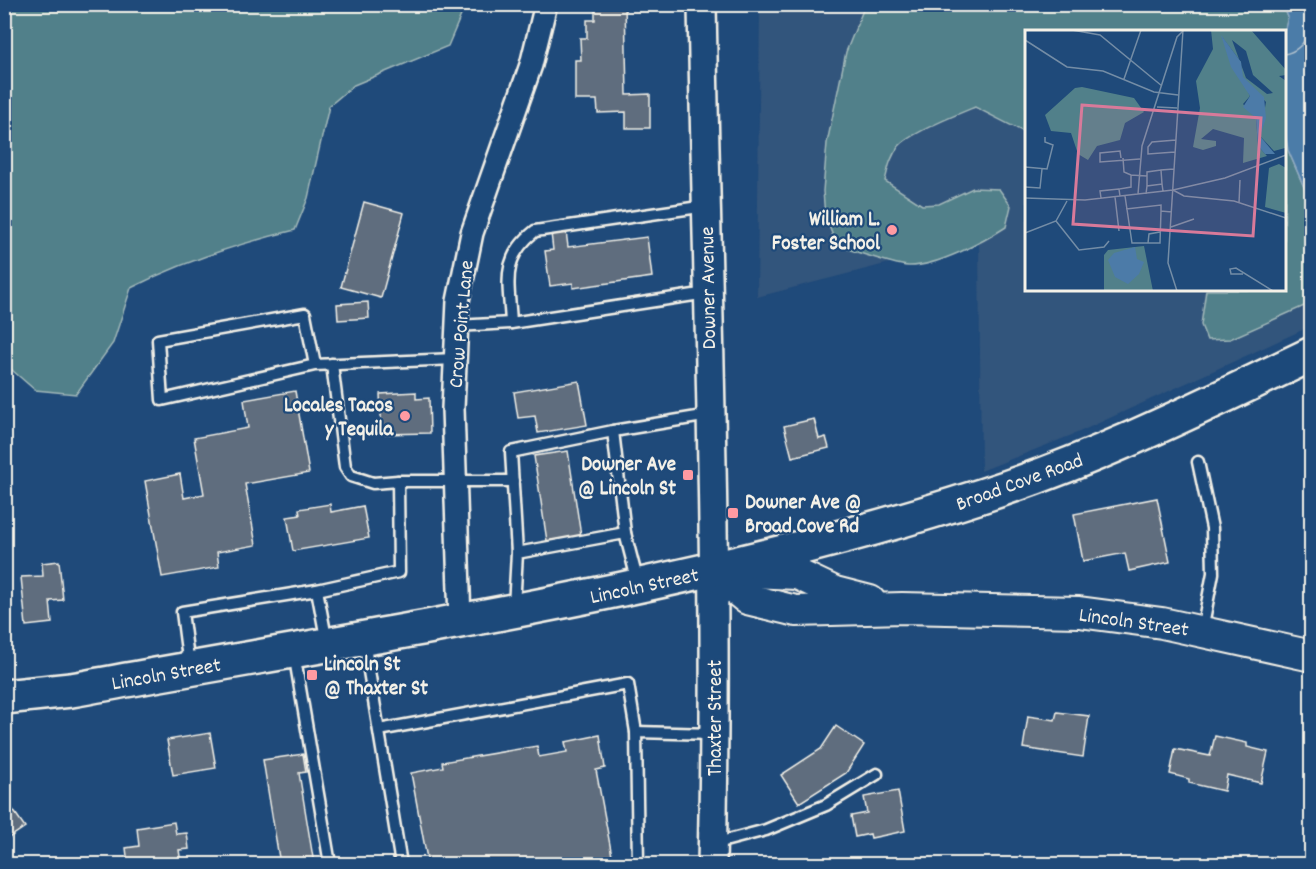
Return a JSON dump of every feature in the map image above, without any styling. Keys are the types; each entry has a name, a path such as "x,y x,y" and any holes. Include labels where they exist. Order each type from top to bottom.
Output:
{"main road":[{"name":"Broad Cove Road","path":"713,571 882,527 988,494 1096,452 1311,354"},
{"name":"Lincoln Street","path":"4,698 71,690 460,621 713,571 747,600 796,611 902,608 1078,612 1202,631 1311,656"}],"street":[{"name":"Crow Point Lane","path":"460,621 455,483 456,326 467,250 531,65 546,4"},
{"name":"Downer Avenue","path":"702,4 713,571"},
{"name":"Thaxter Street","path":"712,854 713,571"}],"lane":[{"path":"511,323 508,268 518,245 535,231 706,206"},
{"path":"456,326 511,323 707,293"},
{"path":"315,365 306,314 158,340 162,400 315,365 455,359"},
{"path":"332,364 345,467 351,477 373,483 513,481"},
{"path":"514,611 517,553 512,452 613,431 710,415"},
{"path":"613,431 625,533 639,587"},
{"path":"1198,462 1212,528 1213,573 1202,631"},
{"path":"189,668 182,612 317,590 399,572 398,481"},
{"path":"517,553 625,533"},
{"path":"317,590 327,644"},
{"path":"364,638 401,864"},
{"path":"293,650 330,864"},
{"path":"379,730 628,684 636,732 638,864"},
{"path":"636,732 714,734"},
{"path":"712,854 825,805 877,774"}],"shaded area":[{"name":"William L. Foster School","path":"760,5 1311,5 1311,326 1077,433 981,471 979,240 757,297"}],"green space":[{"path":"5,4 457,4 462,13 448,46 354,85 329,106 308,198 295,230 211,254 131,288 113,343 76,394 35,390 5,364"},
{"path":"1283,4 1288,17 1285,30 1025,30 1025,132 975,107 935,124 905,141 893,154 885,181 922,205 939,204 973,188 999,189 1011,206 1006,227 985,240 945,258 908,266 837,246 825,216 823,191 827,143 846,52 865,5"},
{"path":"1286,139 1288,150 1311,203 1311,303 1230,339 1207,340 1201,325 1206,291 1286,291"}],"water":[{"path":"1283,5 1311,5 1311,203 1288,150 1286,139 1285,30 1288,17"}],"building":[{"path":"599,4 625,4 627,95 650,94 650,128 626,128 626,112 598,113 597,100 575,100 575,60 581,60 580,38 587,38 587,20 595,20 595,9 599,8"},
{"path":"364,202 404,213 381,298 341,287"},
{"path":"566,231 568,247 647,237 652,277 573,288 573,283 550,286 545,251 553,250 551,233"},
{"path":"368,302 369,318 338,320 337,304"},
{"path":"579,381 587,425 538,433 535,416 518,418 514,392"},
{"path":"295,391 309,473 245,484 256,545 217,552 219,567 162,577 145,481 180,474 184,498 204,494 194,438 248,428 244,400"},
{"name":"Locales Tacos y Tequila","path":"416,392 416,399 429,398 430,433 382,434 380,394"},
{"path":"814,419 819,439 826,437 829,448 792,457 784,426"},
{"path":"568,451 581,536 547,541 534,456"},
{"path":"1157,498 1170,562 1129,571 1125,553 1083,561 1074,514"},
{"path":"330,504 331,512 363,506 369,538 293,551 287,517 300,515 299,509"},
{"path":"59,561 63,600 50,601 52,623 26,626 21,577 43,576 42,563"},
{"path":"1057,712 1089,716 1083,757 1023,748 1028,716 1055,720"},
{"path":"836,726 864,745 846,773 799,803 781,775 821,749"},
{"path":"210,733 216,768 173,775 167,740"},
{"path":"600,735 605,768 596,770 613,861 591,864 428,864 411,773 443,767 442,762 537,746 539,757 567,752 565,742"},
{"path":"1215,736 1247,743 1247,747 1268,752 1261,783 1227,775 1224,791 1189,783 1189,779 1170,774 1175,749 1210,756"},
{"path":"303,754 306,772 299,773 314,864 280,864 263,760"},
{"path":"898,791 905,831 871,838 870,834 855,837 851,816 867,813 864,797"},
{"path":"6,800 25,827 4,841 4,801"},
{"path":"174,822 176,834 187,833 189,849 179,850 181,863 128,864 126,848 139,846 137,828"}],"place":[{"name":"William L. Foster School","path":"892,230"},
{"name":"Locales Tacos y Tequila","path":"405,416"},
{"name":"Downer Ave @ Lincoln St","path":"688,475"},
{"name":"Downer Ave @ Broad Cove Rd","path":"733,513"},
{"name":"Lincoln St @ Thaxter St","path":"312,675"}]}
